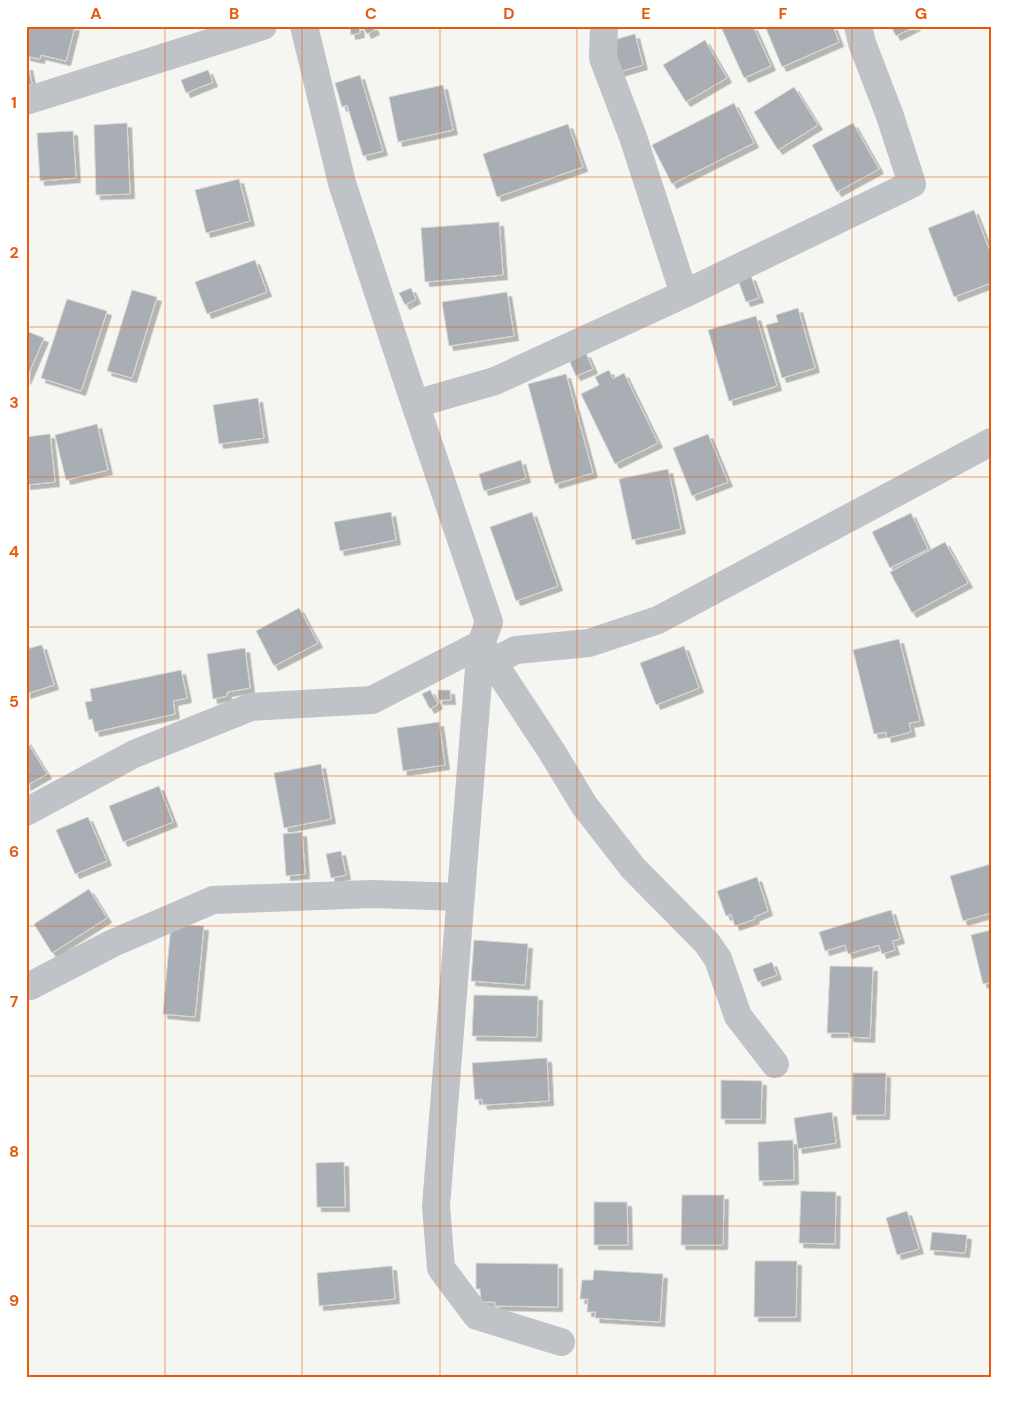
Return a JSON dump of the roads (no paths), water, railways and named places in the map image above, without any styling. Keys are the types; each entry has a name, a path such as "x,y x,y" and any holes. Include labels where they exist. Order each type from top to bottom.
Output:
{"street":[{"path":"26,101 262,26"},
{"path":"304,26 342,183 489,622 460,897 436,1206 441,1268 477,1316 561,1342"},
{"path":"604,26 604,58 634,137 684,294"},
{"path":"415,404 496,381 684,294 912,184 890,116 862,43 858,26"},
{"path":"26,812 134,754 252,707 372,700 486,653 589,643 658,620 991,442"},
{"path":"486,653 552,752 584,805 632,868 707,943 718,959 738,1016 775,1064"},
{"path":"26,985 30,986 113,944 213,900 372,894 460,897"}]}
